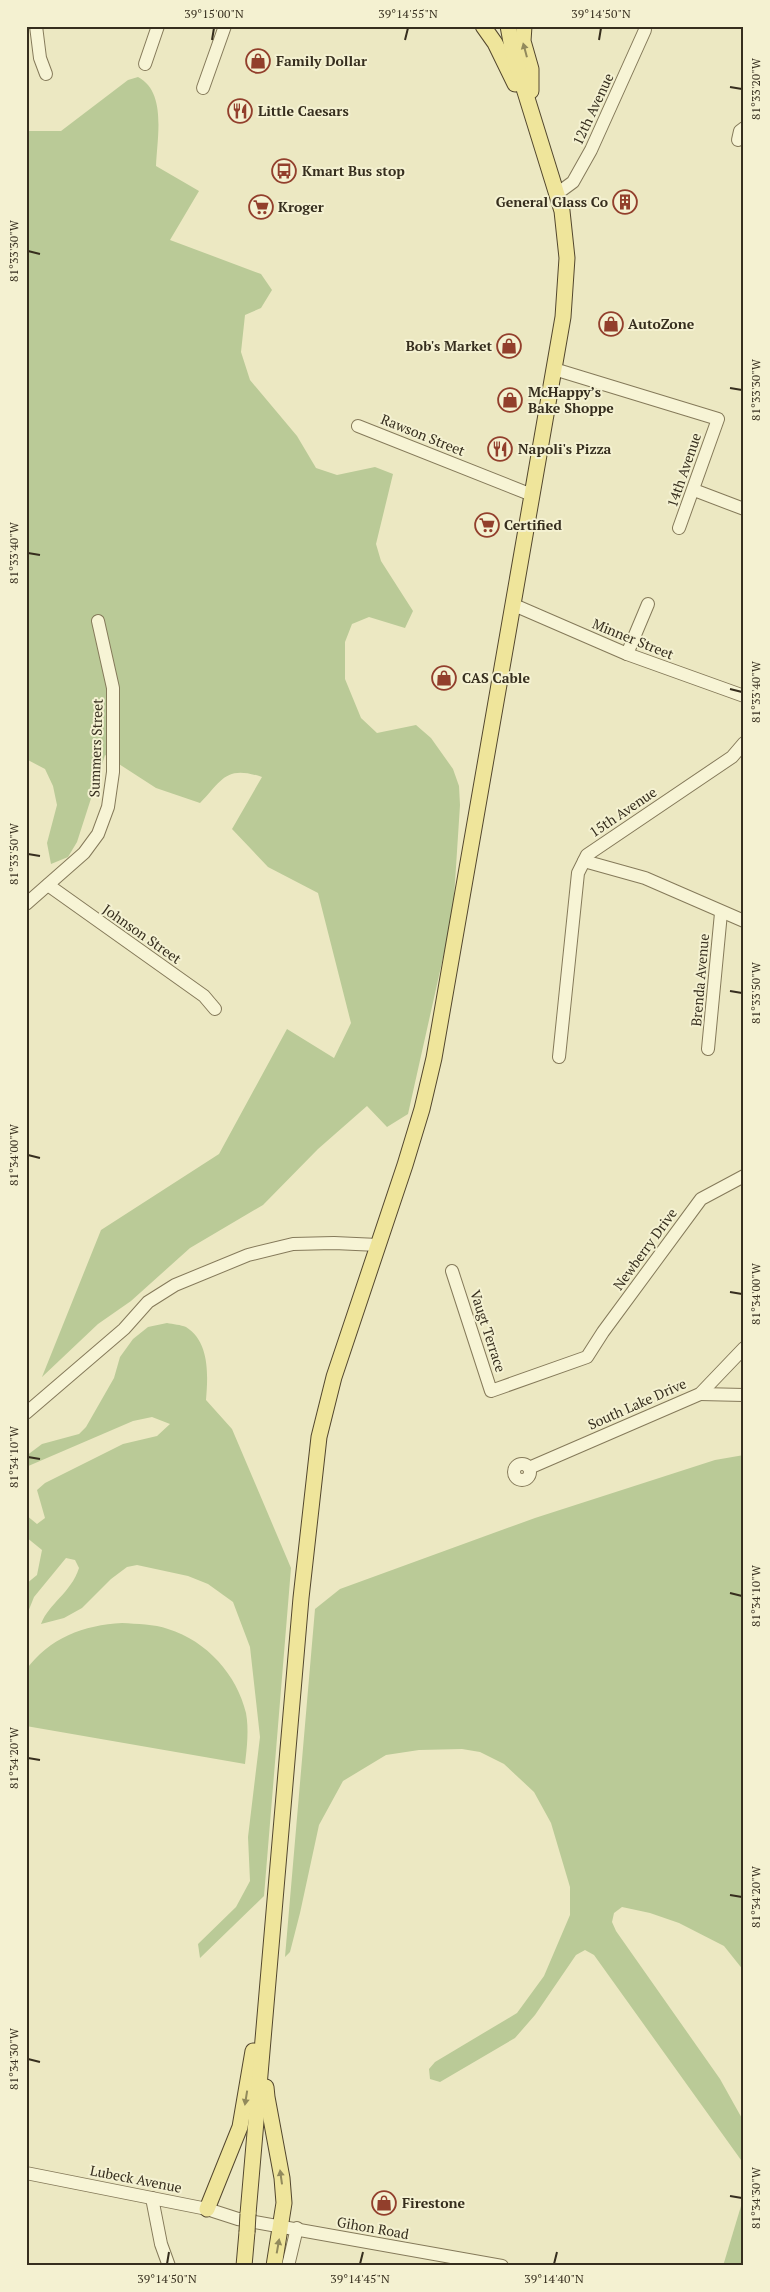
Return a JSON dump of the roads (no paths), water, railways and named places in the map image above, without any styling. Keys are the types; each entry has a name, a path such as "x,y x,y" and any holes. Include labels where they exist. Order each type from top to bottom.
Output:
{"main road":[{"path":"483,26 495,43 522,98 531,108"},
{"path":"244,2266 247,2232 243,2216 267,1999 300,1598 318,1446 334,1377 422,1109 434,1058 563,317 566,258 563,218 558,193 513,53 508,26"},
{"path":"524,26 523,41 530,70 531,108"},
{"path":"207,2209 240,2127 258,2020 267,1999"},
{"path":"267,1999 266,2097 282,2178 284,2203 274,2266"}],"street":[{"path":"36,26 40,58 46,74"},
{"path":"145,64 158,26"},
{"path":"203,88 224,26"},
{"name":"12th Avenue","path":"558,193 573,182 591,150 645,30"},
{"path":"738,140 740,131 744,128"},
{"name":"14th Avenue","path":"554,369 718,419 679,528"},
{"name":"Rawson Street","path":"358,426 532,495"},
{"path":"694,490 744,509"},
{"path":"627,654 648,604"},
{"name":"Minner Street","path":"514,605 627,654 744,696"},
{"name":"Summers Street","path":"26,904 84,853 98,834 108,807 113,772 113,688 98,621"},
{"name":"15th Avenue","path":"559,1057 578,873 587,855 732,757 744,743"},
{"path":"584,862 645,878 721,913 744,921"},
{"name":"Johnson Street","path":"48,885 204,996 215,1009"},
{"name":"Brenda Avenue","path":"708,1049 721,913"},
{"name":"Newberry Drive","path":"587,1357 701,1199 744,1176"},
{"path":"26,1414 118,1334 148,1302 175,1285 248,1255 293,1244 378,1245"},
{"name":"Vaugt Terrace","path":"452,1271 491,1391 587,1357"},
{"name":"South Lake Drive","path":"529,1468 700,1394 744,1348"},
{"path":"700,1394 744,1395"},
{"name":"Lubeck Avenue","path":"26,2173 243,2216"},
{"path":"152,2198 161,2244 169,2266"},
{"name":"Gihon Road","path":"243,2216 281,2226 502,2266"},
{"path":"288,2266 297,2228"}],"place":[{"name":"Family Dollar","path":"258,61"},
{"name":"Little Caesars","path":"240,111"},
{"name":"Kmart Bus stop","path":"284,171"},
{"name":"General Glass Co","path":"625,202"},
{"name":"Kroger","path":"261,207"},
{"name":"AutoZone","path":"611,324"},
{"name":"Bob's Market","path":"509,346"},
{"name":"McHappy’s Bake Shoppe","path":"510,400"},
{"name":"Napoli's Pizza","path":"500,449"},
{"name":"Certified","path":"487,525"},
{"name":"CAS Cable","path":"444,678"},
{"name":"Firestone","path":"384,2203"}]}
